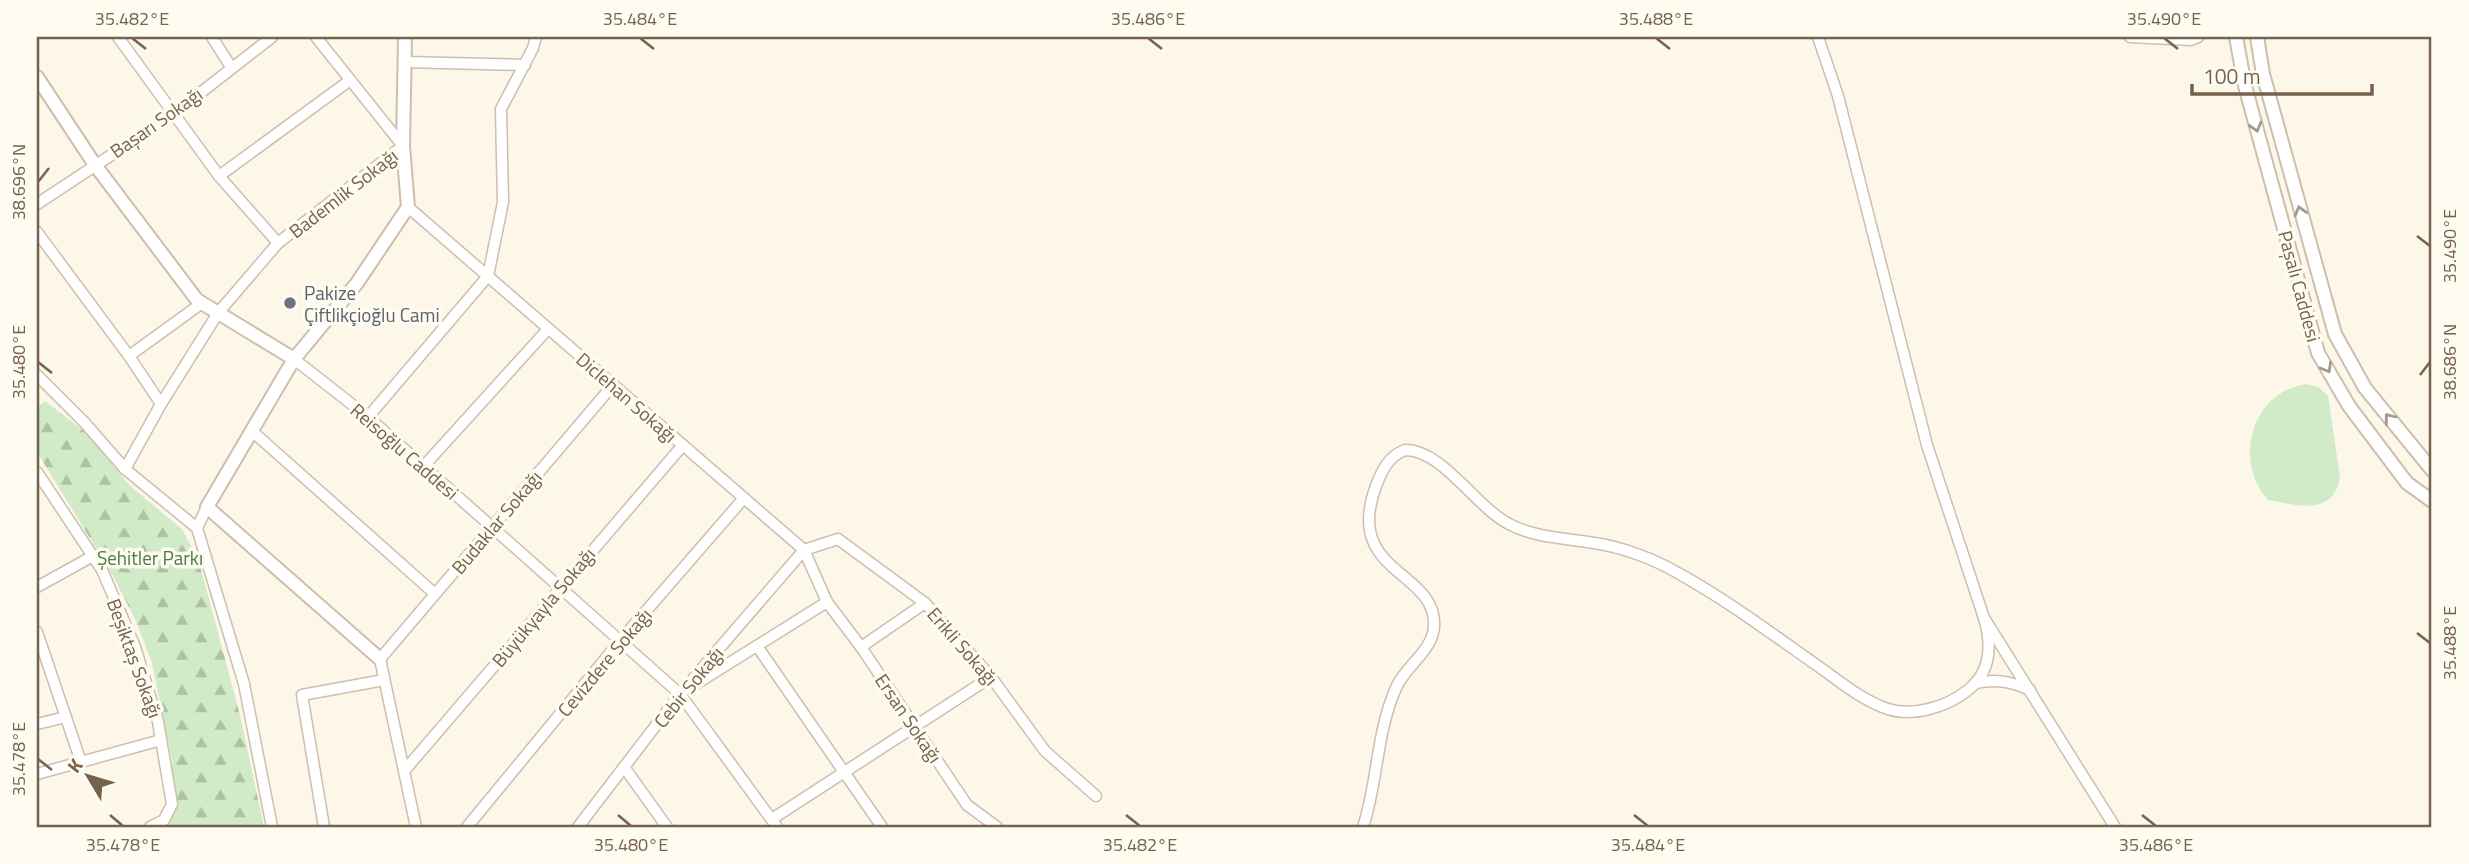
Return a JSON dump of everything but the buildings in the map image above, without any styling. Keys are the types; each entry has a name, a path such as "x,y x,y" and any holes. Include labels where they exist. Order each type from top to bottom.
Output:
{"street":[{"path":"118,37 172,115 219,176 278,243"},
{"path":"212,37 231,67"},
{"name":"Başarı Sokağı","path":"37,204 172,115 272,37"},
{"name":"Bademlik Sokağı","path":"125,469 160,404 218,313 278,243 403,146 316,37"},
{"path":"197,528 294,359 357,284 408,207 403,146 405,37"},
{"path":"368,417 488,276 503,202 501,109 525,65 536,37"},
{"path":"1363,827 1384,715 1398,681 1429,644 1433,634 1432,611 1420,593 1378,551 1367,524 1369,503 1378,481 1390,459 1405,450 1426,454 1479,503 1510,525 1545,537 1595,543 1642,556 1678,572 1850,688 1887,709 1912,712 1935,707 1956,698 1975,682 1989,657 1990,637 1927,445 1842,109 1818,37"},
{"path":"2130,37 2192,40 2198,37"},
{"name":"Paşalı Caddesi","path":"2236,37 2245,86 2318,353 2349,406 2407,483 2432,500"},
{"name":"Paşalı Caddesi","path":"2257,37 2263,74 2335,334 2365,388 2432,470"},
{"path":"405,62 525,65"},
{"name":"Reisoğlu Caddesi","path":"37,77 95,165 202,303 294,359 368,417 680,694 774,823"},
{"path":"219,176 349,81"},
{"name":"Diclehan Sokağı","path":"408,207 804,551 827,602"},
{"path":"37,232 129,356 160,404"},
{"path":"129,356 202,303"},
{"path":"423,467 548,329"},
{"path":"37,375 85,423 125,469 197,528 244,684 272,827"},
{"name":"Budaklar Sokağı","path":"380,659 613,385"},
{"path":"252,430 435,594"},
{"name":"Büyükyayla Sokağı","path":"405,770 683,445"},
{"name":"Beşiktaş Sokağı","path":"37,472 93,556 135,647 161,740 172,804 164,820 150,827"},
{"name":"Cevizdere Sokağı","path":"467,827 620,641 744,498"},
{"path":"207,507 380,659 416,827"},
{"name":"Erikli Sokağı","path":"804,551 838,539 925,603 991,677 1045,751 1096,796"},
{"name":"Cebir Sokağı","path":"578,827 680,694 804,551"},
{"path":"37,587 93,556"},
{"path":"680,694 827,602"},
{"name":"Ersan Sokağı","path":"827,602 861,647 967,805 997,827"},
{"path":"861,647 925,603"},
{"path":"1984,618 2115,827"},
{"path":"37,632 81,762"},
{"path":"758,646 881,827"},
{"path":"774,823 844,772 991,677"},
{"path":"1975,682 1994,679 2013,682 2030,690"},
{"path":"324,827 302,695 384,680"},
{"path":"37,724 66,717"},
{"path":"37,774 161,740"},
{"path":"624,767 667,827"}],"green space":[{"path":"2306,384 2318,387 2328,396 2340,477 2336,490 2322,503 2312,505 2268,500 2257,484 2251,467 2253,431 2272,400 2287,390"},
{"name":"Şehitler Parkı","path":"45,401 88,434 130,486 182,529 199,562 240,715 264,827 169,827 172,761 152,663 135,619 113,576 37,452 37,408"}],"place":[{"name":"Pakize Çiftlikçioğlu Cami","path":"290,303"}]}
